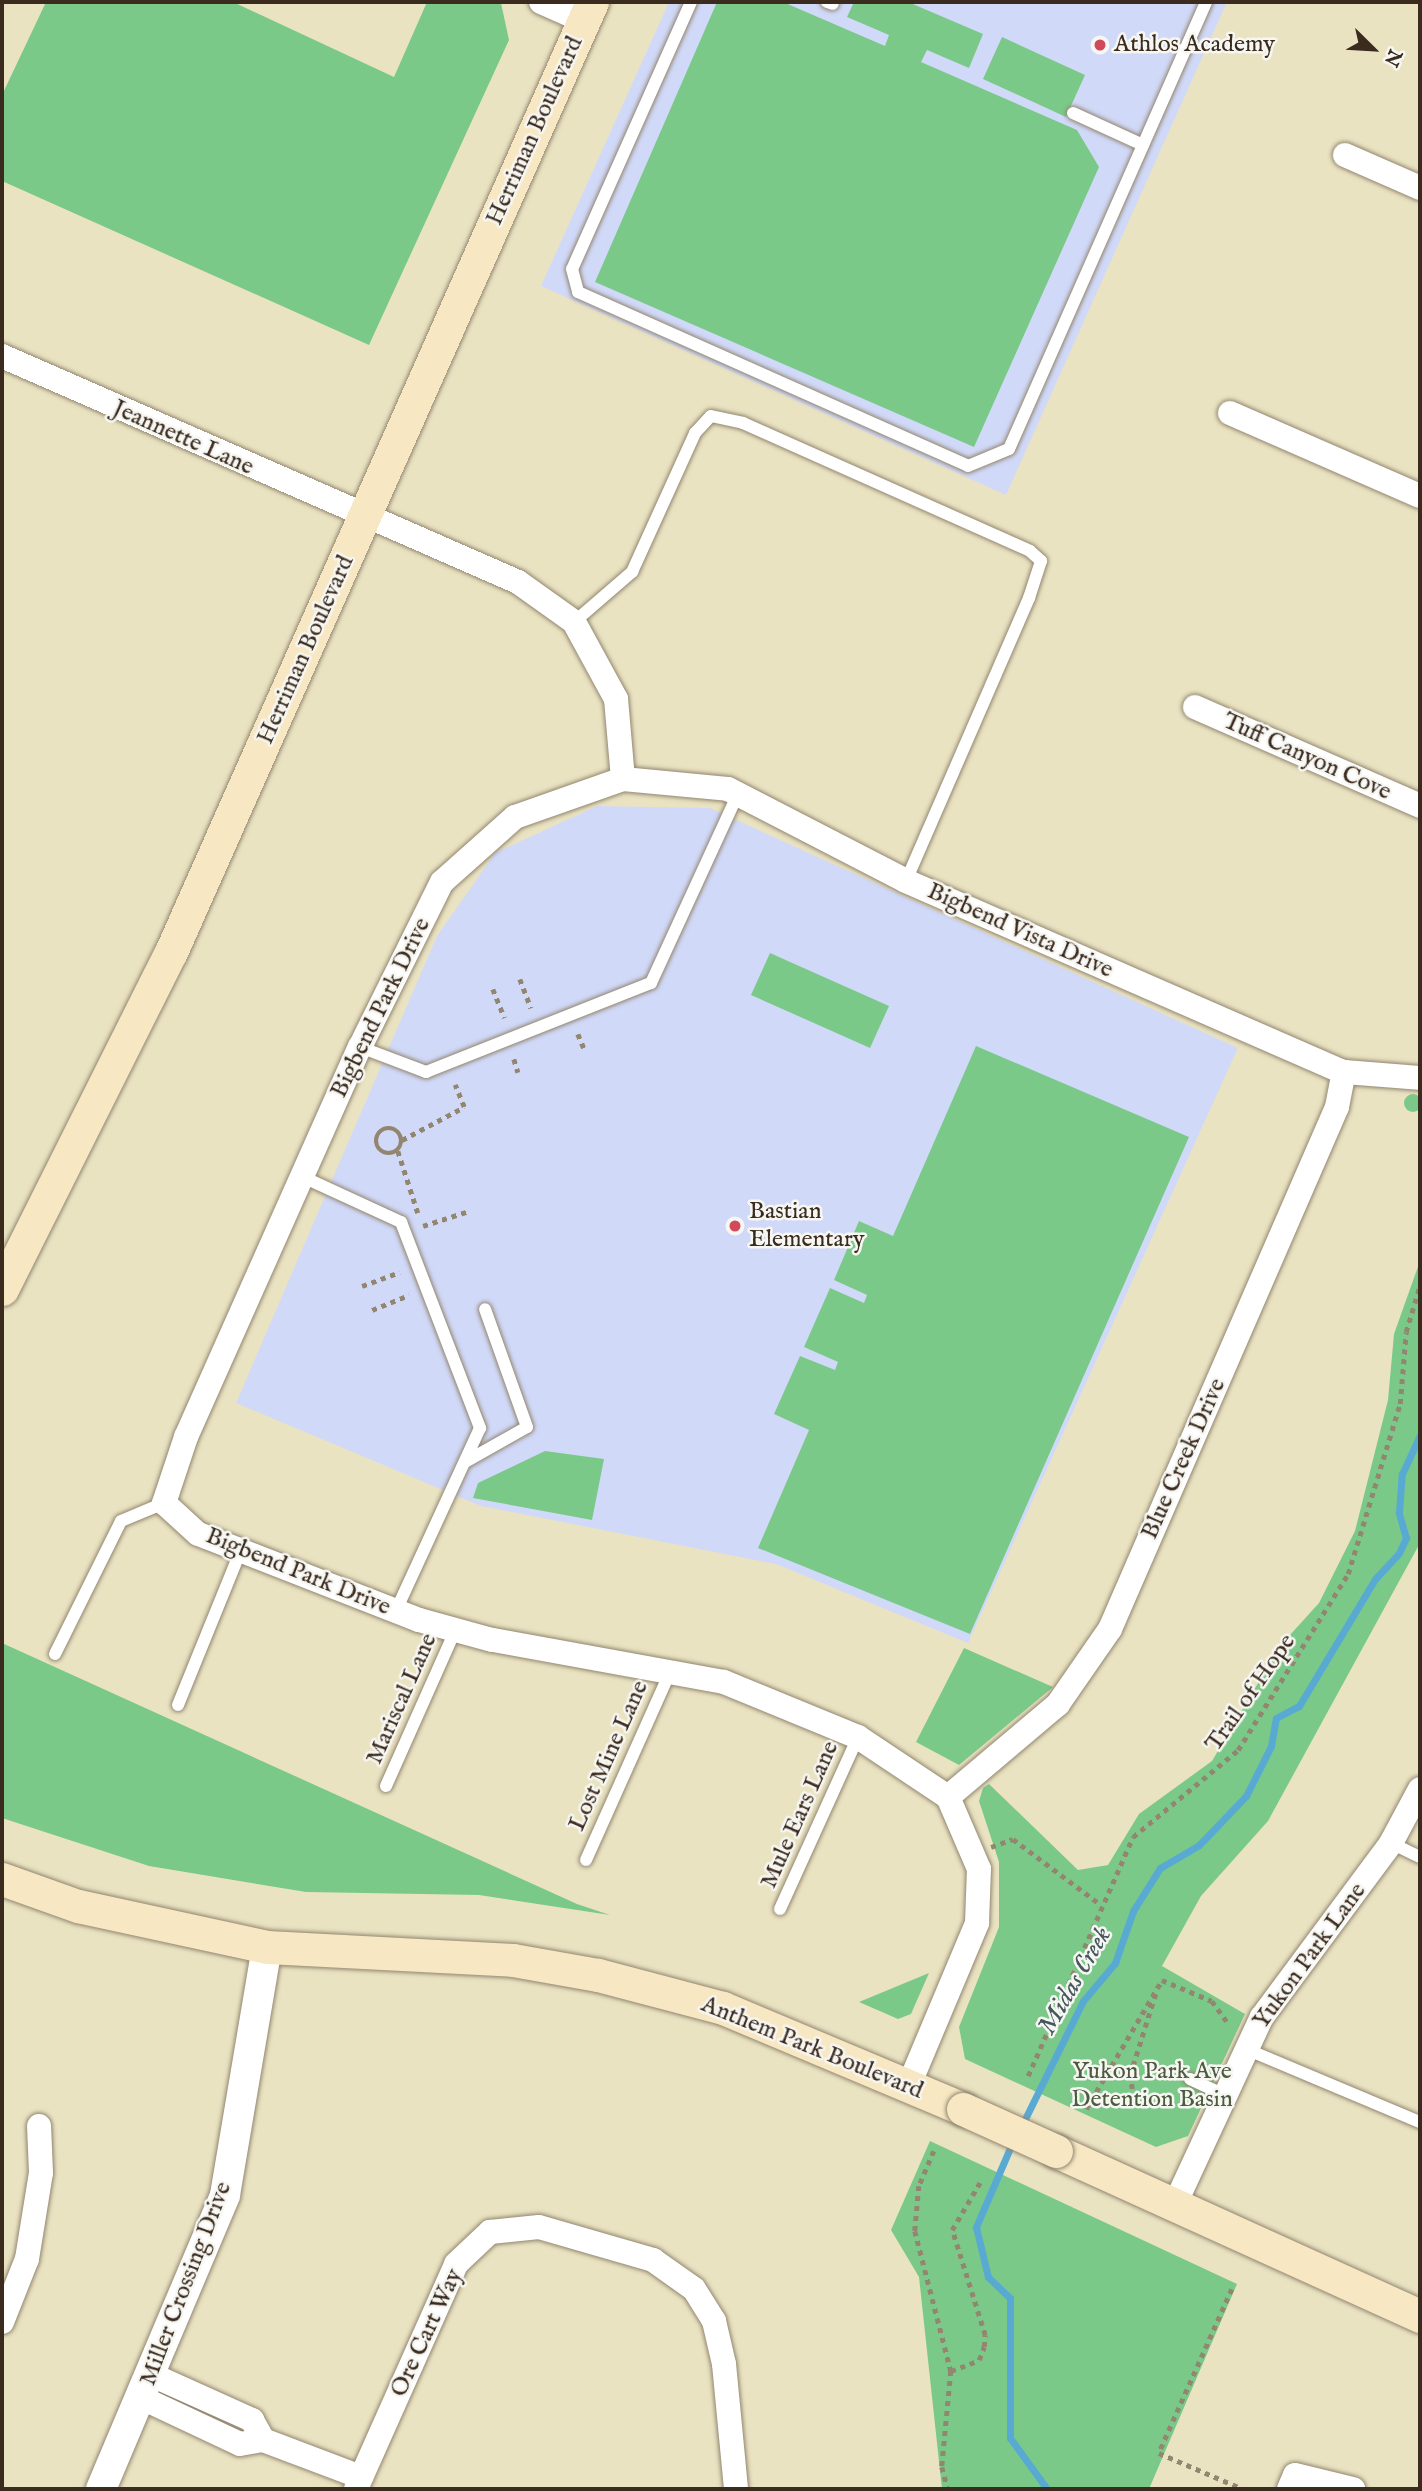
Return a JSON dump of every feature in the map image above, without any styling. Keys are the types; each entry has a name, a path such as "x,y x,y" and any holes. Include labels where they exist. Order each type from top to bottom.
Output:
{"main road":[{"name":"Herriman Boulevard","path":"2,1289 171,952 588,11"},
{"name":"Anthem Park Boulevard","path":"2,1879 92,1910 267,1947 513,1960 598,1975 723,2008 909,2085 1420,2316"}],"street":[{"path":"541,2 588,11"},
{"path":"1345,155 1420,188"},
{"name":"Jeannette Lane","path":"2,356 364,520 518,582 574,622"},
{"path":"1230,413 1420,496"},
{"path":"574,622 616,699 623,779"},
{"name":"Tuff Canyon Cove","path":"1195,707 1420,806"},
{"name":"Bigbend Vista Drive","path":"623,779 738,794 906,881 1344,1072 1420,1078"},
{"name":"Bigbend Park Drive","path":"623,779 515,817 442,882 360,1047 186,1437 164,1503 198,1534 396,1611 456,1629 671,1669 724,1682 858,1737 948,1797"},
{"name":"Blue Creek Drive","path":"948,1797 1058,1703 1110,1629 1337,1107 1344,1072"},
{"name":"Yukon Park Lane","path":"1175,2204 1246,2049 1270,2006 1391,1843 1420,1789"},
{"path":"909,2085 977,1923 979,1869 948,1797"},
{"name":"Miller Crossing Drive","path":"101,2489 147,2387 225,2195 267,1947"},
{"path":"5,2309 27,2259 41,2173 39,2126"},
{"name":"Ore Cart Way","path":"359,2483 456,2264 482,2236 539,2227 653,2260 694,2289 714,2320 724,2364 736,2489"},
{"path":"147,2387 252,2420 263,2440 359,2483"},
{"path":"1292,2482 1353,2489"}],"lane":[{"path":"691,2 572,269 578,292 968,466 1009,449 1206,2"},
{"path":"1073,113 1143,145"},
{"path":"574,622 632,572 695,433 711,416 743,423 1030,551 1041,561 1030,598 906,881"},
{"path":"360,1047 426,1072 651,984 738,794"},
{"path":"303,1177 401,1222 480,1428 396,1611"},
{"path":"464,1462 527,1427 485,1309"},
{"path":"55,1654 121,1521 164,1503"},
{"path":"178,1705 240,1552"},
{"name":"Mariscal Lane","path":"386,1786 456,1629"},
{"name":"Lost Mine Lane","path":"586,1860 671,1669"},
{"name":"Mule Ears Lane","path":"780,1909 858,1737"},
{"path":"1391,1843 1420,1857"},
{"path":"1246,2049 1420,2122"},
{"path":"1190,2079 1224,2095"}],"path":[{"path":"520,979 531,1008"},
{"path":"493,989 505,1018"},
{"path":"578,1034 584,1048"},
{"path":"514,1059 518,1072"},
{"path":"418,1213 398,1151 402,1140 464,1107 455,1085"},
{"path":"398,1151 381,1152 376,1136 391,1128 402,1140"},
{"path":"423,1226 469,1211"},
{"path":"362,1286 400,1272"},
{"name":"Trail of Hope","path":"1028,2076 1100,1904 1133,1837 1238,1749 1348,1574 1400,1404 1406,1332 1420,1285"},
{"path":"372,1310 409,1295"},
{"path":"997,1845 1013,1839 1100,1904"},
{"path":"1086,2109 1158,1984 1168,1979 1198,1993 1229,2024"},
{"path":"1132,2089 1130,2075 1158,1984"},
{"path":"934,2151 919,2186 915,2231 951,2371 942,2468 948,2489"},
{"path":"951,2371 979,2360 984,2347 985,2334 952,2230 982,2179"},
{"path":"1232,2289 1159,2453 1243,2489"}],"shaded area":[{"path":"669,2 1227,2 1006,495 541,286"},
{"name":"Bastian Elementary","path":"597,806 710,808 1238,1048 968,1643 776,1564 481,1506 236,1403 437,936 495,853"}],"green space":[{"path":"46,2 233,2 394,77 427,2 501,3 509,40 369,345 2,181 2,95"},
{"path":"717,2 783,2 885,46 889,35 847,17 854,2 908,2 983,34 969,68 927,50 921,62 1077,130 1099,167 974,447 595,282"},
{"path":"1002,37 1085,75 1066,117 983,79"},
{"path":"770,953 889,1006 870,1048 751,995"},
{"path":"976,1046 1189,1137 970,1634 758,1548 809,1430 774,1414 800,1356 835,1370 838,1362 804,1347 830,1288 864,1303 867,1295 834,1280 859,1221 893,1236"},
{"path":"1409,1094 1417,1094 1422,1103 1420,1110 1409,1112 1404,1107 1404,1099"},
{"name":"Yukon Park Ave Detention Basin","path":"1420,1261 1420,1543 1268,1821 1201,1896 1162,1966 1245,2014 1188,2136 1156,2147 965,2059 959,2027 999,1927 999,1862 979,1801 983,1788 989,1784 1078,1870 1108,1865 1139,1814 1212,1761 1280,1646 1319,1603 1355,1531 1388,1400 1394,1334"},
{"path":"545,1451 604,1459 592,1520 473,1498 478,1483"},
{"path":"2,1643 577,1904 610,1915 479,1895 306,1892 149,1866 2,1818"},
{"path":"964,1648 1053,1687 959,1765 916,1742"},
{"path":"929,1973 911,2014 898,2019 859,2002"},
{"path":"930,2141 1237,2284 1149,2489 942,2489 919,2277 891,2230"}],"waterway":[{"name":"Midas Creek","path":"1022,2125 1083,2001 1115,1963 1133,1911 1160,1868 1199,1845 1246,1796 1271,1746 1276,1718 1299,1706 1375,1579 1399,1553 1406,1538 1399,1513 1402,1474 1420,1435"},
{"name":"Midas Creek","path":"1013,2141 976,2227 988,2277 1010,2298 1010,2438 1047,2489"}],"place":[{"name":"Athlos Academy","path":"1100,45"},
{"name":"Bastian Elementary","path":"735,1226"}]}
